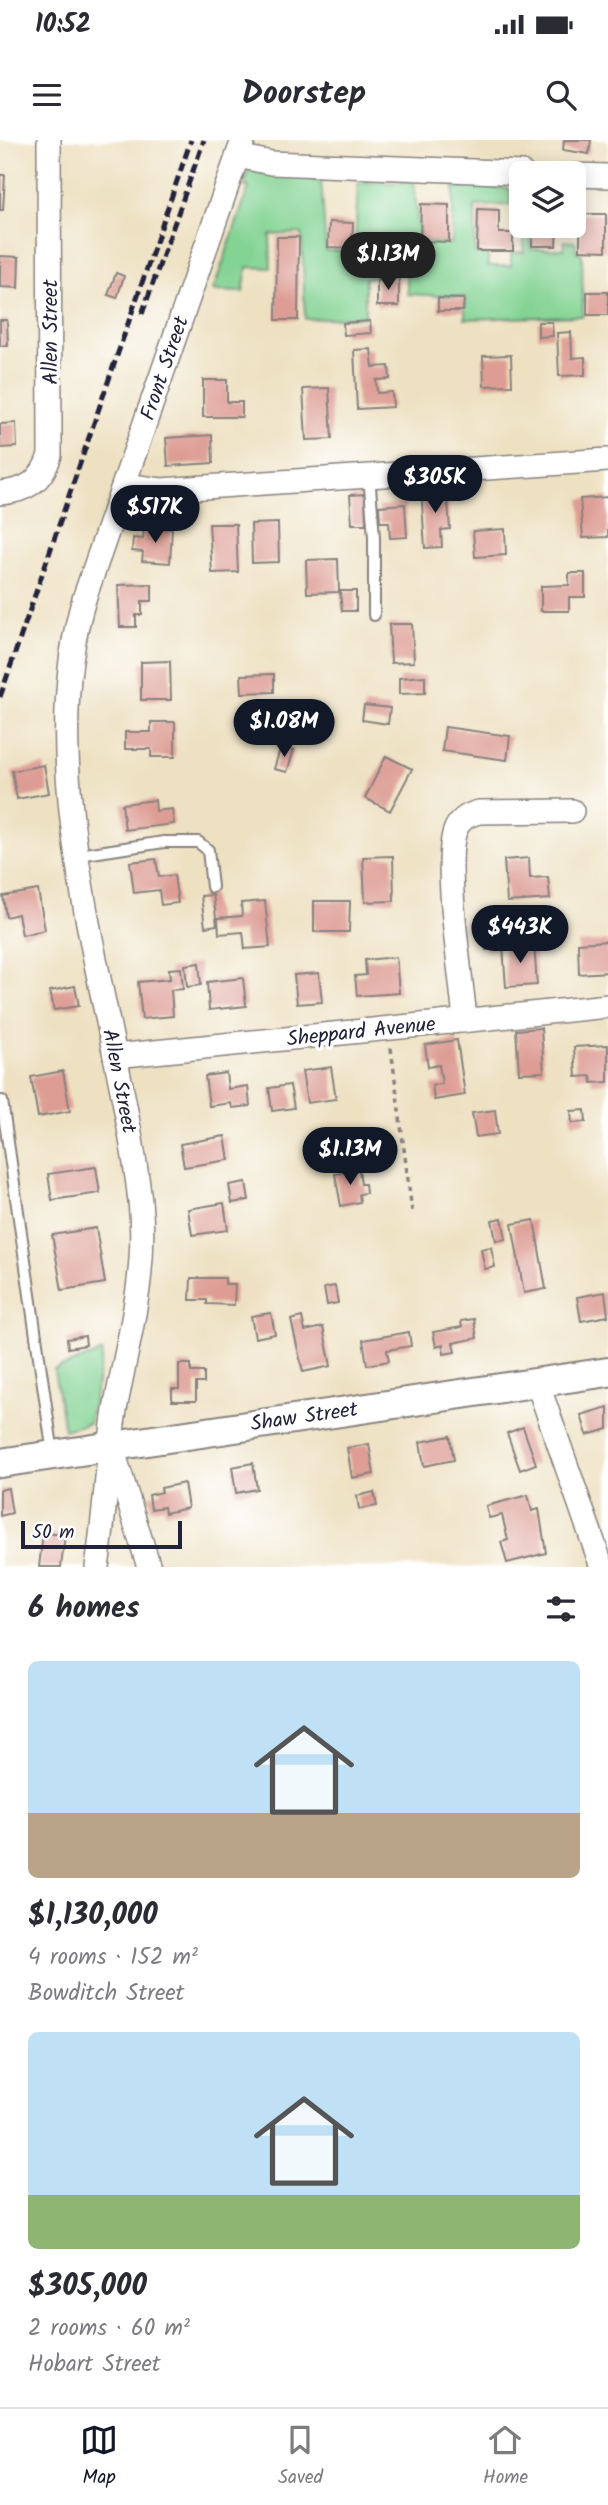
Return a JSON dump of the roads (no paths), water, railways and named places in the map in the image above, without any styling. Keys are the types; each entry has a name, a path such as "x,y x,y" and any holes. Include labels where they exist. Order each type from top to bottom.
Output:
{"street":[{"name":"Allen Street","path":"0,494 28,487 42,474 50,455 49,140"},
{"path":"241,148 271,163 509,172"},
{"name":"Front Street","path":"85,596 241,148"},
{"path":"586,175 608,176"},
{"path":"124,485 161,491 369,474 608,460"},
{"name":"Allen Street","path":"85,596 72,643 66,697 67,747 79,855 140,1202 143,1262 111,1444 97,1567"},
{"path":"465,1020 451,859 456,829 465,817 479,812 572,811"},
{"name":"Sheppard Avenue","path":"115,1056 608,1006"},
{"name":"Shaw Street","path":"0,1463 111,1444 608,1372"},
{"path":"537,1382 603,1567"},
{"path":"111,1444 149,1567"}],"lane":[{"path":"369,474 374,545 374,615"},
{"path":"79,855 164,842 198,842 208,850 212,887"},
{"path":"2,1101 53,1454"}],"railway":[{"path":"0,697 191,140"},
{"path":"142,314 204,140"}]}
